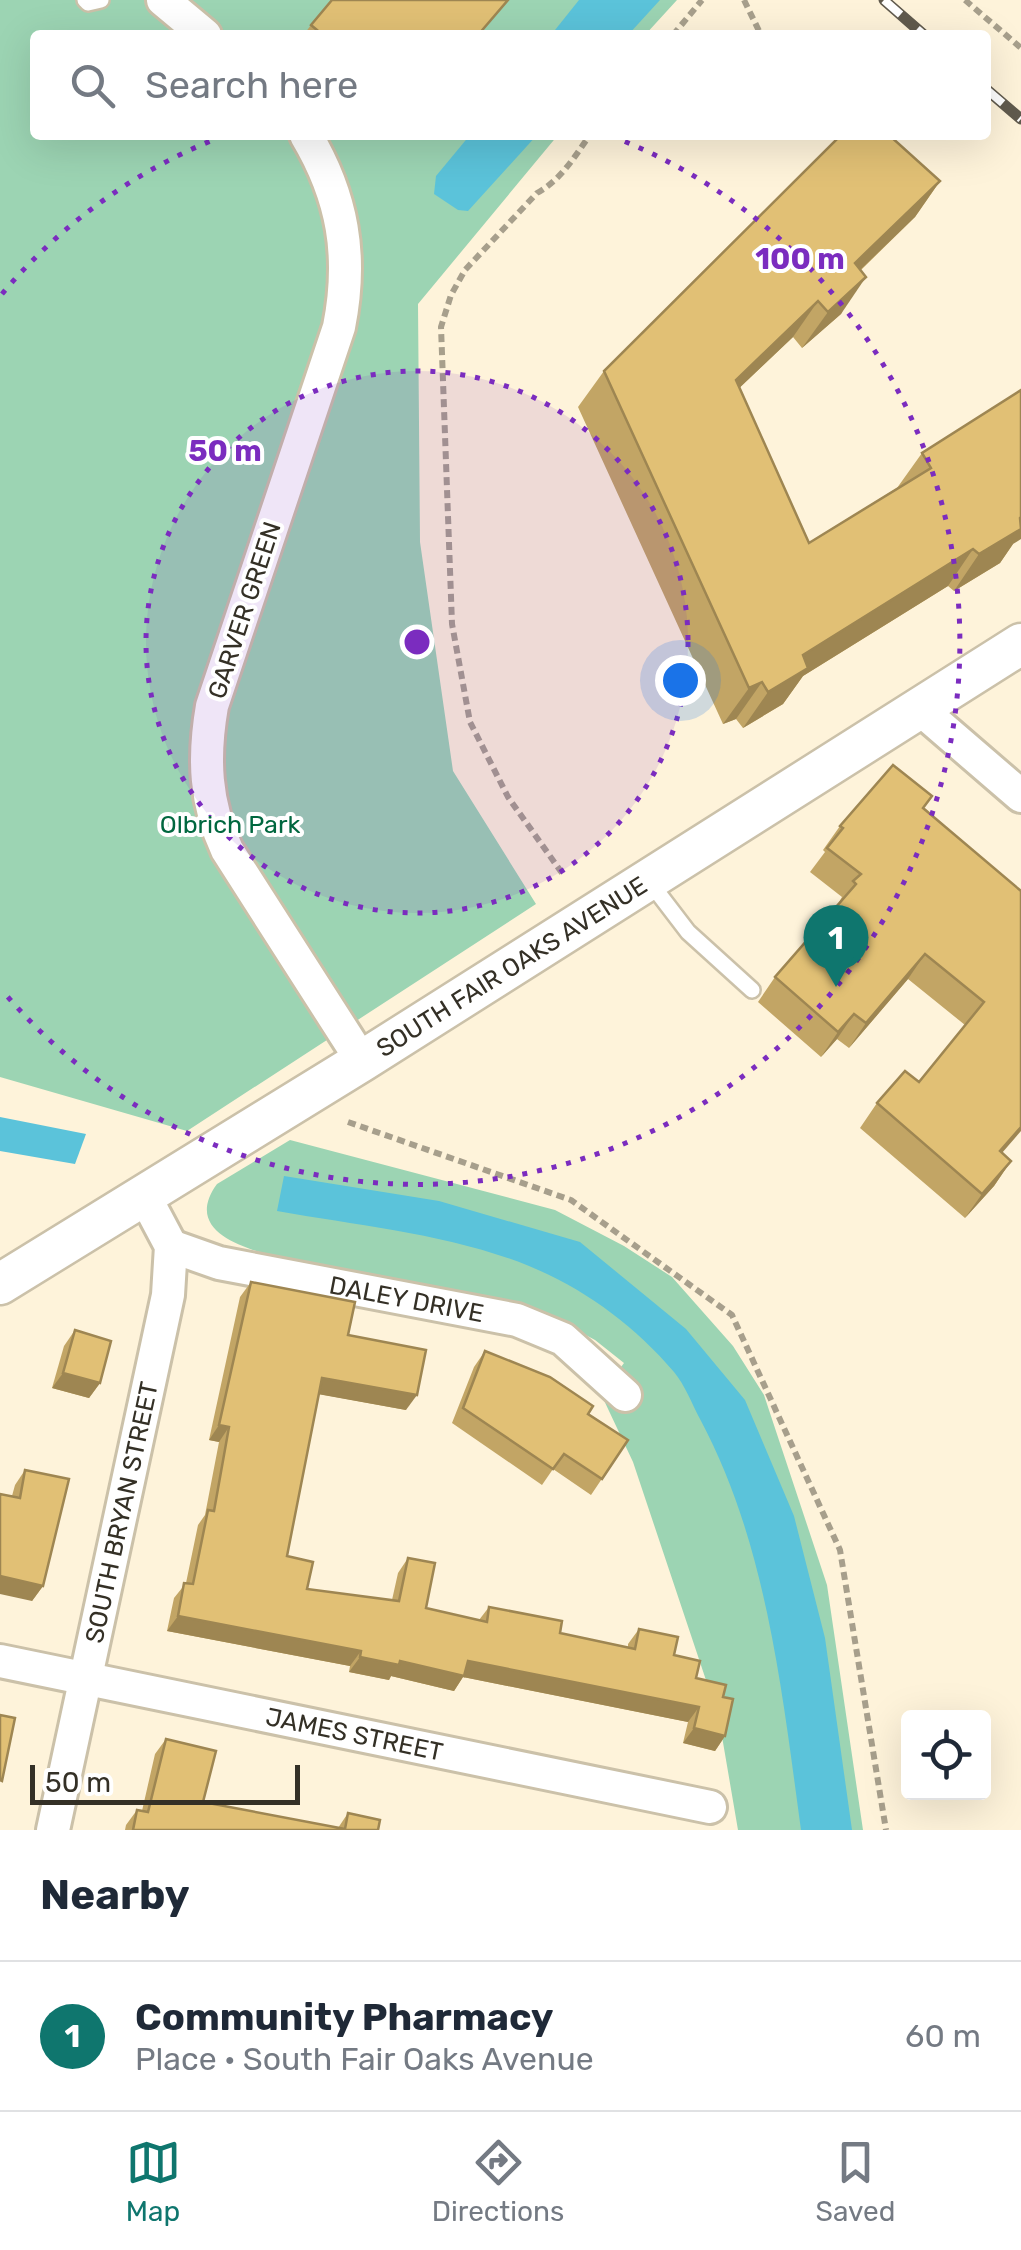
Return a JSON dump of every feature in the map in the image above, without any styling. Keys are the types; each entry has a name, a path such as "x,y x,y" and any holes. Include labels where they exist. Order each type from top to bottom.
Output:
{"street":[{"path":"163,0 199,30"},
{"name":"GARVER GREEN","path":"308,140 336,195 348,261 346,295 339,327 212,706 206,766 214,822 227,850 362,1061"},
{"name":"SOUTH FAIR OAKS AVENUE","path":"0,1284 362,1061 1021,644"},
{"path":"919,708 1021,796"},
{"path":"145,1197 171,1246"},
{"name":"DALEY DRIVE","path":"171,1246 219,1264 517,1320 563,1340 625,1395"},
{"name":"SOUTH BRYAN STREET","path":"53,1830 168,1295 171,1246"},
{"name":"JAMES STREET","path":"0,1661 710,1807"}],"lane":[{"path":"85,0 100,0"},
{"path":"649,881 688,932 752,990"}],"path":[{"path":"677,30 702,0"},
{"path":"744,0 759,30"},
{"path":"965,0 1021,48"},
{"path":"562,873 508,796 470,722 452,624 441,327 451,295 465,270 537,193 571,164 587,140"},
{"path":"348,1122 571,1200 732,1315 840,1550 886,1830"}],"green space":[{"name":"Olbrich Park","path":"0,0 677,0 650,30 30,30 30,140 554,140 418,304 420,542 453,771 536,904 187,1131 0,1077"},
{"path":"290,1140 555,1210 624,1246 672,1277 733,1346 764,1395 827,1585 863,1830 738,1830 719,1719 633,1462 601,1394 624,1363 595,1340 554,1318 269,1255 230,1240 211,1223 207,1212 217,1184"}],"water":[{"path":"579,0 660,0 633,30 555,30"},
{"path":"466,140 532,140 468,211 458,210 434,194 436,176"},
{"path":"0,1117 86,1134 75,1164 0,1151"},
{"path":"284,1176 439,1201 580,1242 686,1329 745,1400 794,1516 825,1638 852,1830 801,1830 778,1672 756,1568 723,1467 674,1372 608,1310 529,1266 436,1238 277,1211"}],"building":[{"path":"332,0 508,0 482,30 317,30 311,25"},
{"path":"836,140 895,140 940,181 855,263 866,277 828,312 818,301 736,380 809,543 931,468 922,453 1021,390 1021,529 979,554 973,549 803,655 808,668 768,692 762,682 749,688 604,371"},
{"path":"893,765 932,796 923,808 1021,891 1021,1127 1000,1151 1011,1161 982,1194 877,1103 905,1071 919,1082 984,1002 925,954 866,1023 854,1014 838,1032 775,977 856,884 853,881 861,874 827,848 843,828 840,826"},
{"path":"251,1282 355,1302 348,1335 426,1350 417,1395 322,1378 287,1556 313,1562 307,1589 399,1601 408,1558 435,1563 426,1608 487,1622 489,1607 562,1621 560,1633 635,1649 639,1629 678,1637 674,1655 700,1661 696,1678 726,1685 723,1697 733,1699 725,1736 694,1728 699,1707 468,1661 464,1676 400,1661 399,1665 360,1657 361,1651 178,1616 184,1583 193,1584 208,1510 214,1511 229,1427 219,1425"},
{"path":"75,1330 111,1341 100,1383 63,1373"},
{"path":"485,1351 550,1377 593,1406 588,1414 628,1440 602,1479 564,1454 553,1469 463,1408"},
{"path":"25,1470 69,1479 43,1586 0,1576 0,1494 20,1498"},
{"path":"0,1715 15,1718 2,1781 0,1780"},
{"path":"166,1739 216,1751 203,1802 345,1829 348,1813 380,1820 378,1830 133,1830 137,1810 148,1812"}],"railway":[{"path":"884,0 918,30"},
{"path":"991,93 1021,119"}],"place":[{"name":"Community Pharmacy","path":"836,987"}]}
